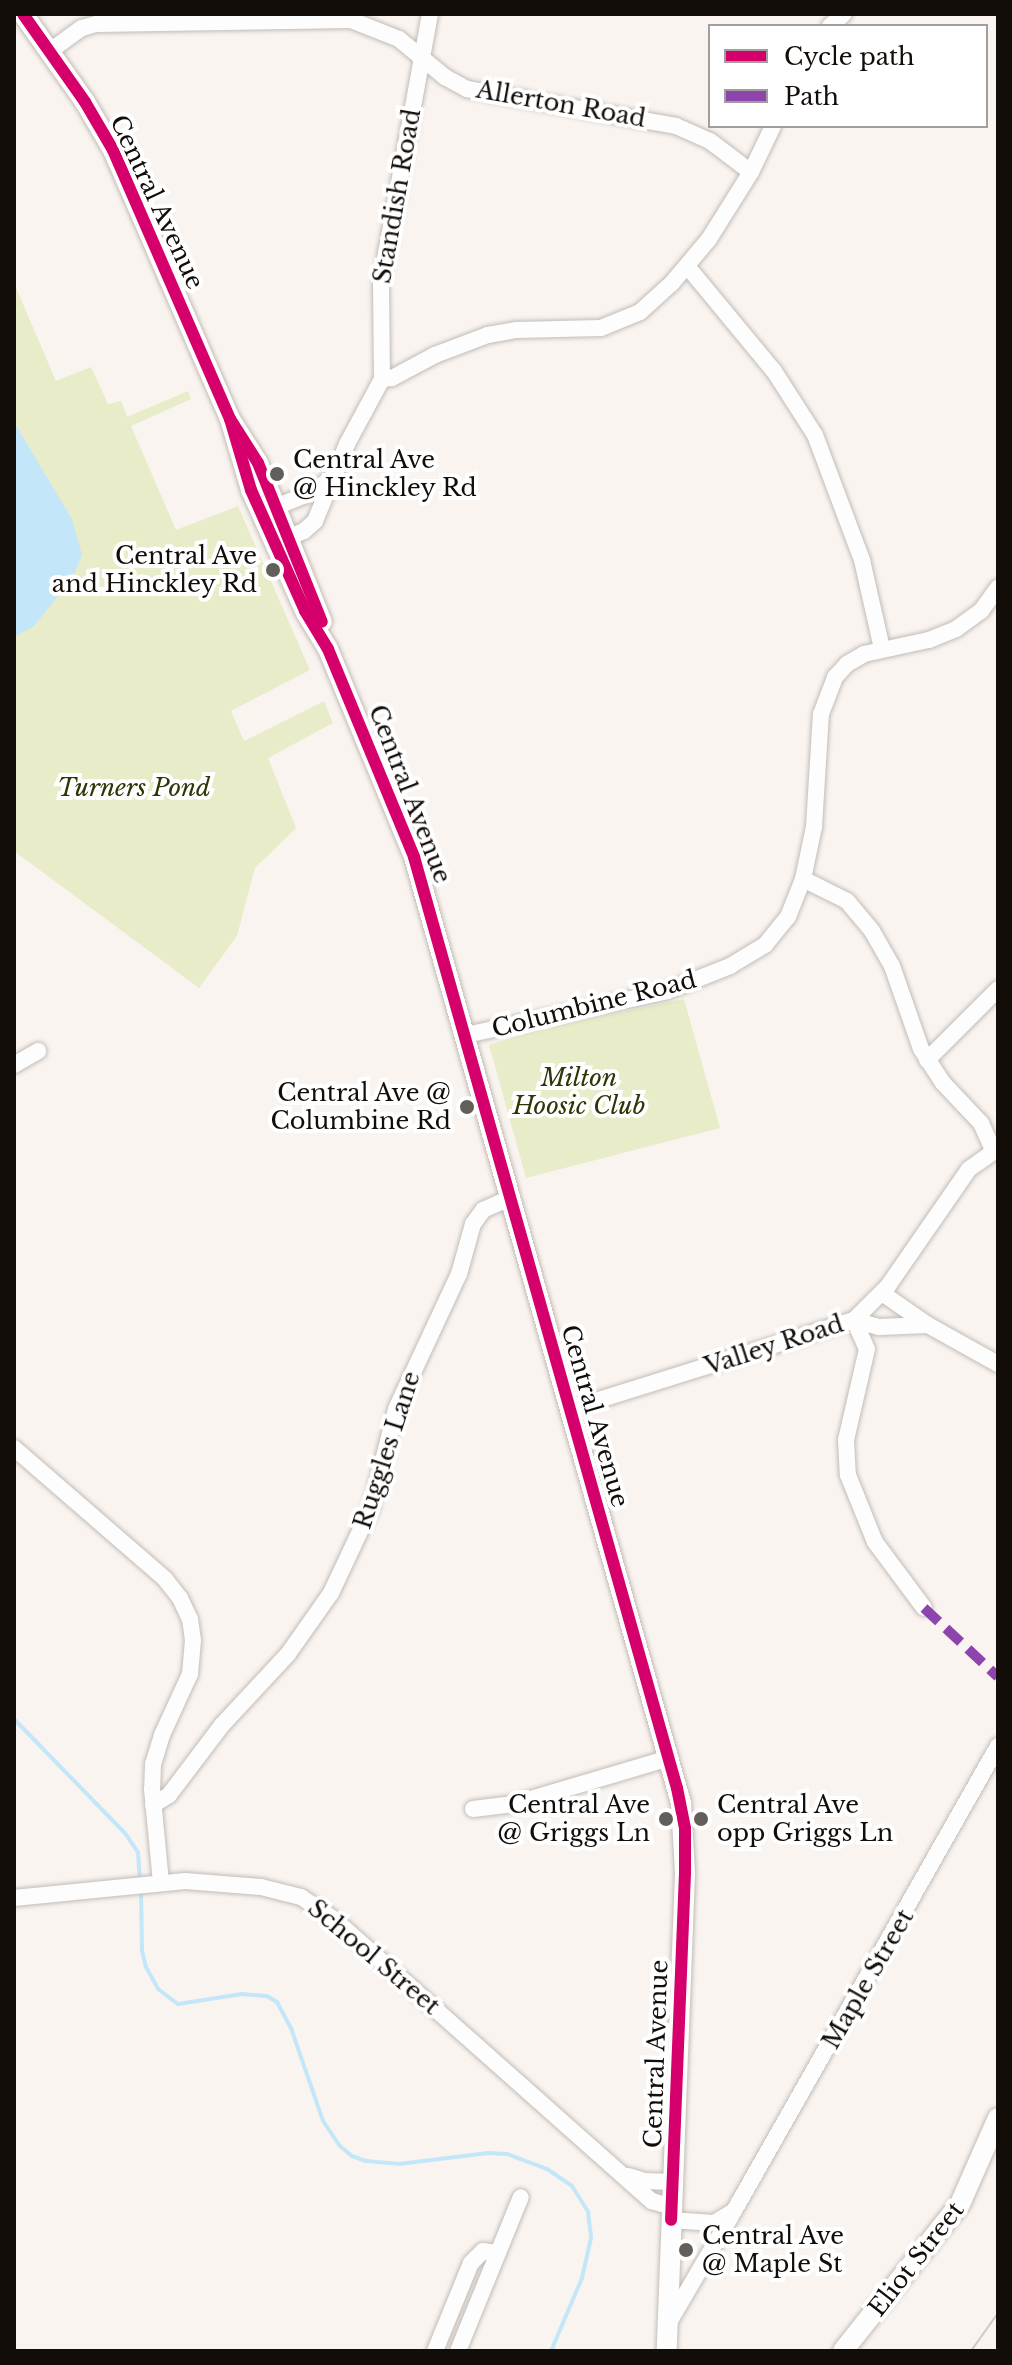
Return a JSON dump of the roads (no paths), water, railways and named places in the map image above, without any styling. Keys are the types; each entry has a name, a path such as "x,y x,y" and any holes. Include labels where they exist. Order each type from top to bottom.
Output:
{"street":[{"name":"Central Avenue","path":"23,14 113,150 230,419 237,454 269,510 305,611 328,649 407,836 669,1758 681,1803 686,1845 667,2351"},
{"name":"Standish Road","path":"382,379 381,281 430,14"},
{"name":"Allerton Road","path":"50,51 76,31 96,24 284,17 362,23 399,39 445,77 480,93 633,116 689,130 710,141 751,172"},
{"path":"282,540 315,521 331,478 382,379 392,378 435,355 488,335 517,330 601,328 620,323 650,305 687,266 719,224 751,172 772,128"},
{"path":"687,266 774,371 815,435 862,560 882,649"},
{"path":"269,510 315,491 331,478"},
{"name":"Columbine Road","path":"466,1035 653,995 730,966 773,936 788,917 803,879 812,838 820,724 826,695 847,664 882,649 929,640 956,629 981,611 998,588"},
{"path":"803,879 838,894 872,931 892,966 912,1029 927,1060 981,1123 996,1150"},
{"path":"927,1060 998,989"},
{"path":"14,1065 38,1051"},
{"name":"Valley Road","path":"570,1409 854,1320 882,1293 962,1178 996,1150"},
{"name":"Ruggles Lane","path":"153,1805 169,1795 222,1725 288,1654 331,1593 371,1508 399,1401 459,1274 473,1224 483,1210 510,1198"},
{"path":"882,1293 928,1325 998,1364"},
{"path":"854,1320 879,1327 928,1325"},
{"path":"854,1320 867,1349 846,1440 848,1475 875,1542 924,1608"},
{"path":"14,1448 154,1568 174,1588 186,1608 193,1630 192,1663 183,1694 155,1755 153,1805 157,1882"},
{"name":"Maple Street","path":"668,2324 998,1746"},
{"path":"473,1809 514,1804 669,1758"},
{"name":"School Street","path":"14,1898 157,1882 261,1887 312,1903 628,2176 652,2201 672,2214"},
{"name":"Eliot Street","path":"843,2351 952,2216 975,2174 998,2118"},
{"path":"628,2176 644,2181 673,2182"},
{"path":"458,2351 521,2197"},
{"path":"672,2214 714,2223 734,2211"},
{"path":"435,2351 471,2263 483,2251 498,2253"}],"water":[{"path":"14,422 72,519 82,555 73,577 33,627 14,637"}],"waterway":[{"path":"14,1719 125,1833 138,1852 140,1879"},
{"path":"141,1888 142,1951 146,1967 158,1989 178,2004 242,1994 267,1996 277,2002 291,2028 323,2121 340,2146 352,2156 366,2161 399,2164 488,2153 507,2154 547,2169 572,2186 588,2212 591,2238 582,2278 551,2351"}],"tram line":[{"path":"971,2351 998,2313"}],"place":[{"name":"Central Ave @ Hinckley Rd","path":"277,474"},
{"name":"Central Ave and Hinckley Rd","path":"273,570"},
{"name":"Central Ave @ Columbine Rd","path":"467,1107"},
{"name":"Central Ave @ Griggs Ln","path":"666,1819"},
{"name":"Central Ave opp Griggs Ln","path":"701,1819"},
{"name":"Central Ave @ Maple St","path":"686,2250"}],"park label":[{"name":"Turners Pond","path":"134,788"},
{"name":"Milton Hoosic Club","path":"579,1092"}]}
